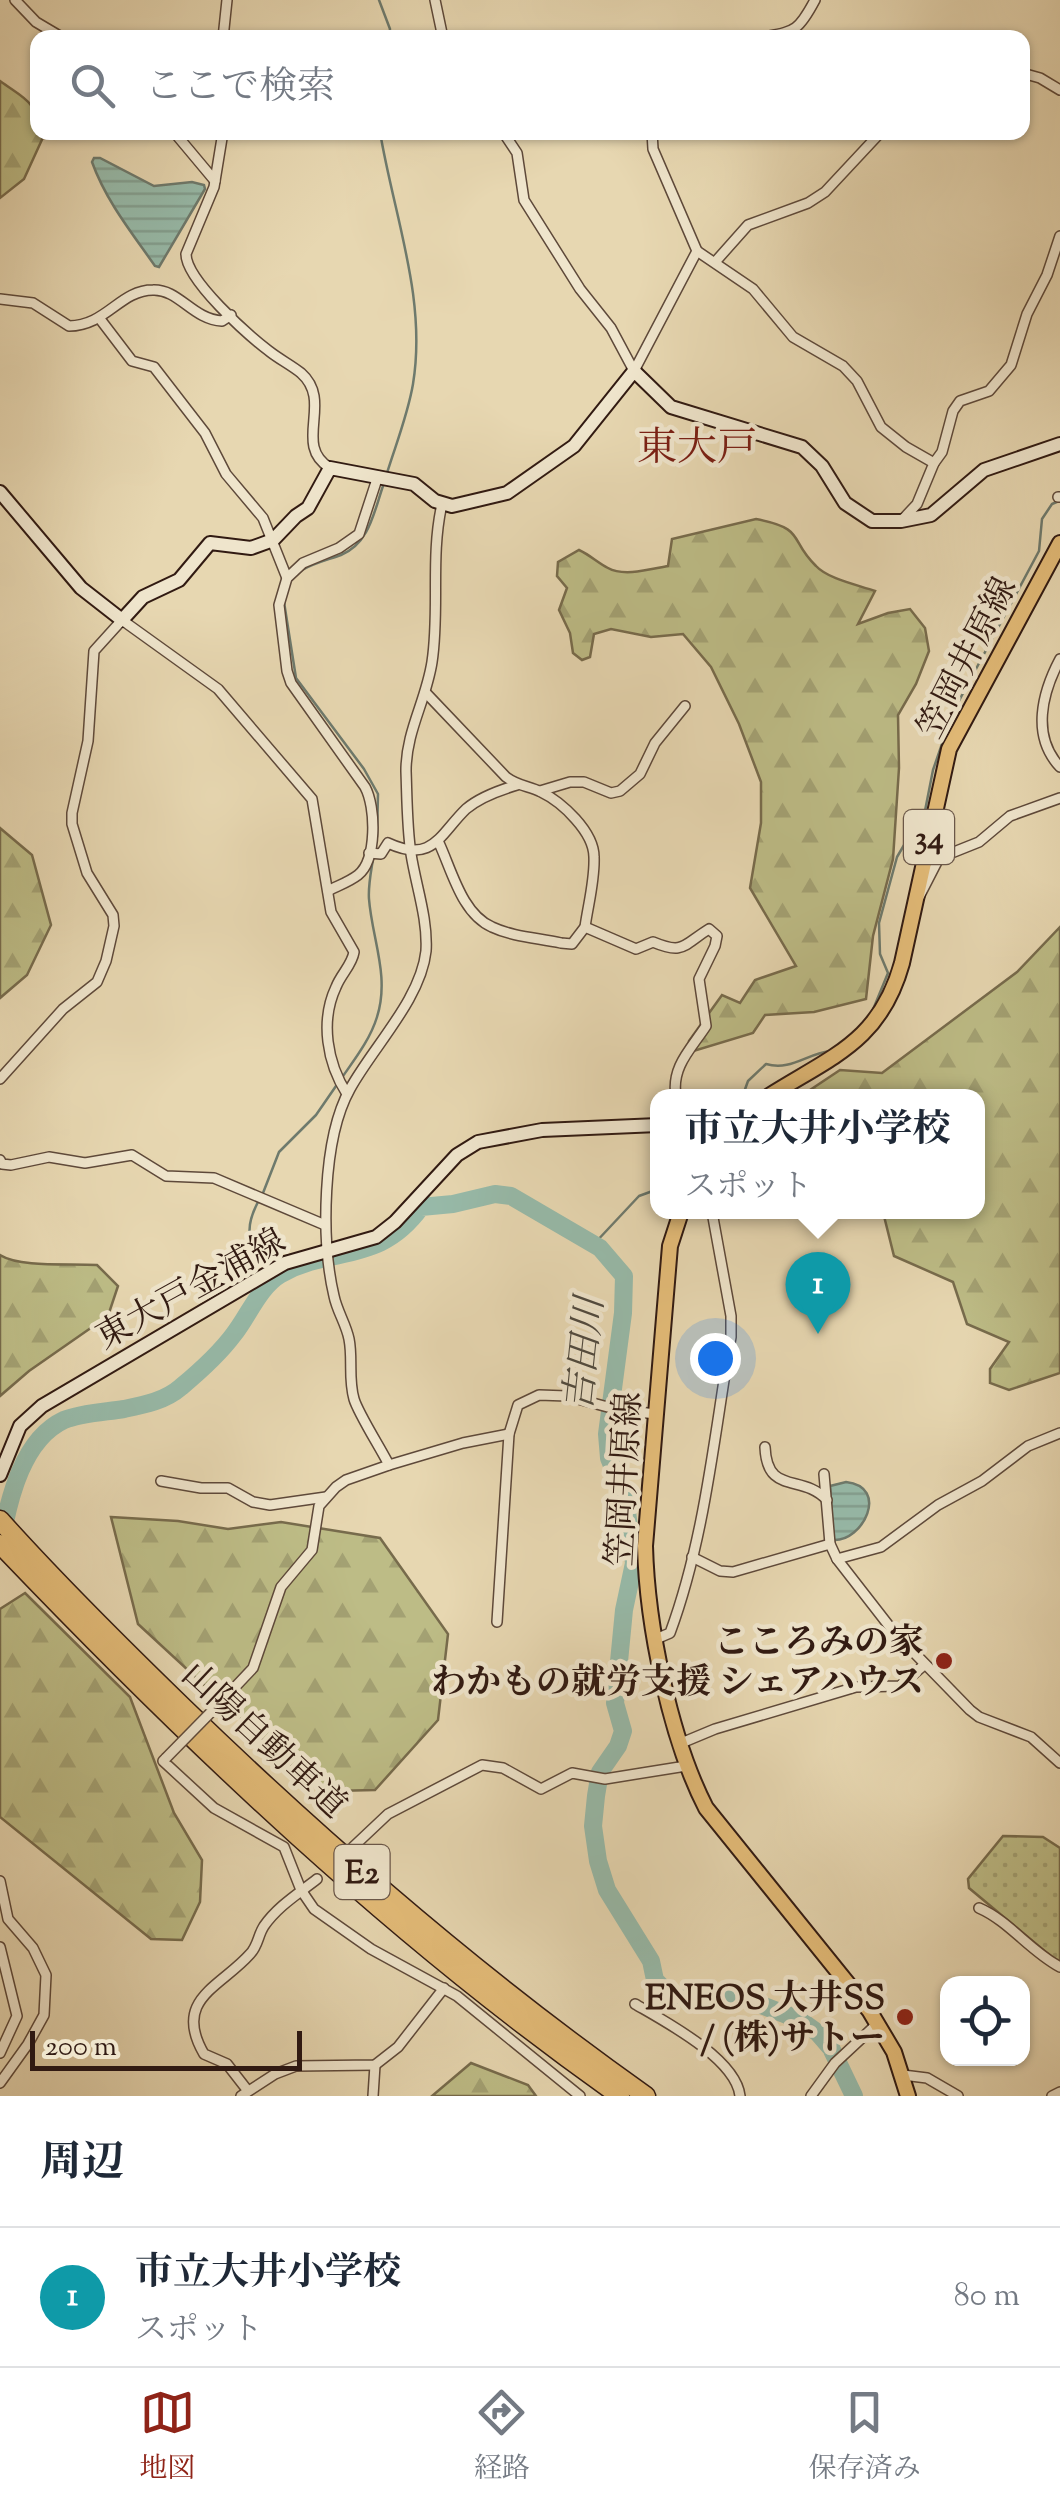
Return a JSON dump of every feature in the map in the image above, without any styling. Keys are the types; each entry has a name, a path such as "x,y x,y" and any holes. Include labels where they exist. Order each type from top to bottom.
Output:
{"highway":[{"name":"山陽自動車道","path":"0,1520 92,1629 236,1782 482,1993 620,2096"},
{"name":"山陽自動車道","path":"0,1544 356,1867 498,1984 646,2096"}],"main road":[{"path":"0,492 81,588 122,620 143,597 179,580 210,543 251,548 273,540 308,508 330,468 414,484 442,504 452,506 508,493 574,446 634,371 671,407 802,447 822,466 854,510 872,521 901,521 939,511 984,470 1060,444"},
{"name":"笠岡井原線","path":"781,1089 835,1058 872,1025 898,980 944,768 955,734 1060,543"},
{"name":"東大戸金浦線","path":"0,1476 13,1438 30,1415 294,1259 330,1258 386,1230 445,1166 478,1142 542,1130 650,1125"},
{"name":"笠岡井原線","path":"679,1219 670,1246 645,1546 656,1639 679,1744 706,1808 878,2023 903,2075 908,2096"}],"street":[{"path":"15,0 50,30"},
{"path":"223,30 227,0"},
{"path":"436,0 441,30"},
{"path":"791,30 802,24 815,0"},
{"path":"1030,75 1060,90"},
{"path":"181,140 215,180"},
{"path":"222,140 215,180 186,261 206,290 231,315 268,350 306,377 316,398 310,438 313,451 319,462 330,468"},
{"path":"508,140 516,154 524,200 580,289 611,328 634,371"},
{"path":"652,140 698,250 753,290 793,337 843,366 857,381 881,427 934,463"},
{"path":"716,261 748,225 808,203 824,192 874,140"},
{"path":"901,521 917,504 942,452 953,411 960,401 989,392 1011,365 1026,314 1060,236"},
{"path":"634,371 698,250"},
{"path":"0,299 33,303 69,326 100,319 132,294 152,290 172,295 203,317 222,321 231,315"},
{"path":"100,319 132,362 154,367 205,434 226,474 256,508 287,578"},
{"path":"328,891 360,874 372,853 374,815 371,798 300,697 287,671 279,605 287,578 303,563 359,534 383,477"},
{"path":"389,1465 354,1403 348,1334 334,1296 325,1225 333,1138 345,1091 412,993 424,966 425,928 410,850 408,738 426,693 434,629 434,541 442,504"},
{"path":"0,1078 63,1010 100,978 106,962 114,915 87,873 72,812 88,741 94,650 122,620 218,689 312,798 335,921 354,952 334,990 327,1045 345,1091"},
{"path":"1060,659 1046,694 1042,731 1043,744 1060,767"},
{"path":"426,693 486,759 517,785 540,791 568,812 592,845 585,927 572,944 495,929 484,923 459,890 439,843"},
{"path":"540,791 570,782 584,782 612,794 620,791 640,774 655,744 685,706"},
{"path":"372,853 381,854 388,843 410,850 439,843 468,807 517,785"},
{"path":"917,899 938,858 979,842 1010,816 1060,798"},
{"path":"585,927 636,949 652,942 680,950 709,928 716,936 698,979 706,1026 680,1064 675,1089"},
{"path":"0,1160 11,1165 49,1157 85,1164 132,1155 166,1176 214,1178 325,1225"},
{"path":"656,1639 670,1633 692,1558 708,1487 732,1327 713,1219"},
{"path":"497,1622 509,1434 518,1405 528,1398 552,1394 656,1414"},
{"path":"836,1559 881,1547 1028,1446 1060,1433"},
{"path":"509,1434 462,1443 389,1465 346,1480 326,1497 319,1506 312,1550 281,1587 253,1668 163,1761 214,1808 284,1848 301,1890 314,1909 338,1928 444,1988 580,2096"},
{"path":"765,1447 766,1463 776,1478 815,1490 827,1500"},
{"path":"824,1474 830,1544 836,1559 870,1604 924,1665 979,1717 1030,1736 1060,1764"},
{"path":"162,1481 228,1488 253,1502 270,1504 326,1497"},
{"path":"692,1558 720,1571 733,1572 830,1544"},
{"path":"679,1744 715,1729 856,1687 900,1686 924,1665"},
{"path":"353,1847 388,1814 482,1764 503,1768 541,1789 572,1772 605,1779 686,1766"},
{"path":"317,1879 262,1929 256,1948 199,2000 193,2016 204,2054 227,2064 244,2094 296,2066 375,2065 398,2047 444,1988"},
{"path":"0,1881 8,1919 32,1948 46,1975 44,2015 0,2083"},
{"path":"978,1908 1038,1955 1060,1967"},
{"path":"0,1947 17,2016 0,2052"},
{"path":"635,2004 721,2062 739,2083 740,2096"},
{"path":"811,2096 838,2060 878,2023"},
{"path":"373,2096 375,2065"},
{"path":"903,2075 926,2078 958,2096"},
{"path":"1052,2096 1060,2092"}],"green space":[{"path":"0,81 28,101 30,140 42,140 24,179 0,198"},
{"path":"756,519 790,531 821,571 875,591 858,624 910,609 925,628 929,651 898,715 893,859 873,936 866,999 814,1012 765,1015 753,1033 687,1053 689,1041 722,995 740,1003 755,980 796,966 750,888 761,823 761,782 711,667 683,634 651,637 611,629 594,634 590,657 582,660 573,653 570,633 559,610 567,588 557,576 558,562 579,550 614,571 638,572 668,566 672,539"},
{"path":"0,828 32,855 51,925 27,975 0,998"},
{"path":"1060,927 1060,1373 1009,1390 990,1383 990,1369 1009,1342 967,1324 953,1282 894,1256 885,1219 985,1219 985,1089 812,1089 840,1070 882,1073 1017,972"},
{"path":"0,1255 33,1263 97,1265 118,1286 108,1316 0,1396"},
{"path":"111,1517 228,1529 281,1522 380,1538 448,1634 438,1720 375,1790 332,1791 294,1768 138,1624"},
{"path":"25,1593 130,1697 174,1813 202,1860 200,1902 182,1940 151,1939 0,1817 0,1609"},
{"path":"1003,1836 1043,1837 1060,1848 1060,1964 969,1888 968,1879"},
{"path":"471,2063 528,2085 536,2096 432,2096"}],"shaded area":[{"path":"94,158 154,186 192,182 204,185 159,267 112,203 92,162"},
{"path":"846,1482 867,1493 867,1514 854,1532 833,1540 830,1486"}],"waterway":[{"path":"379,0 390,30"},
{"path":"382,140 416,321 413,384 387,473"},
{"path":"302,570 341,555 358,543 369,526 383,486"},
{"path":"872,1012 888,973 880,954 879,923 897,857 922,826 933,770 953,712 1039,551 1042,519 1052,504 1059,501"},
{"path":"284,602 296,678 378,794 377,837"},
{"path":"341,1079 370,1034 381,1002 381,972 369,899 373,859"},
{"path":"745,1089 766,1064 791,1064 830,1051"},
{"path":"263,1193 279,1152 316,1115 336,1086"},
{"path":"594,1244 639,1196 650,1192"},
{"name":"吉田川","path":"2,1537 20,1471 50,1429 64,1420 139,1406 175,1392 222,1348 260,1294 281,1274 389,1238 421,1207 495,1194 511,1196 600,1248 624,1276 607,1434 609,1458 625,1497 634,1563 624,1610 615,1703 623,1731 600,1772 596,1796 593,1826 598,1861 607,1890 651,1961 655,1980 669,1994 680,1998 746,1999 800,2020 831,2048 854,2096"},
{"path":"259,1200 250,1236 266,1270"}],"place":[{"name":"市立大井小学校","path":"818,1334"},
{"name":"こころみの家 わかもの就労支援 シェアハウス","path":"944,1661"},
{"name":"ENEOS 大井SS / (株)サトー","path":"905,2017"}],"district":[{"name":"東大戸","path":"697,446"}]}
